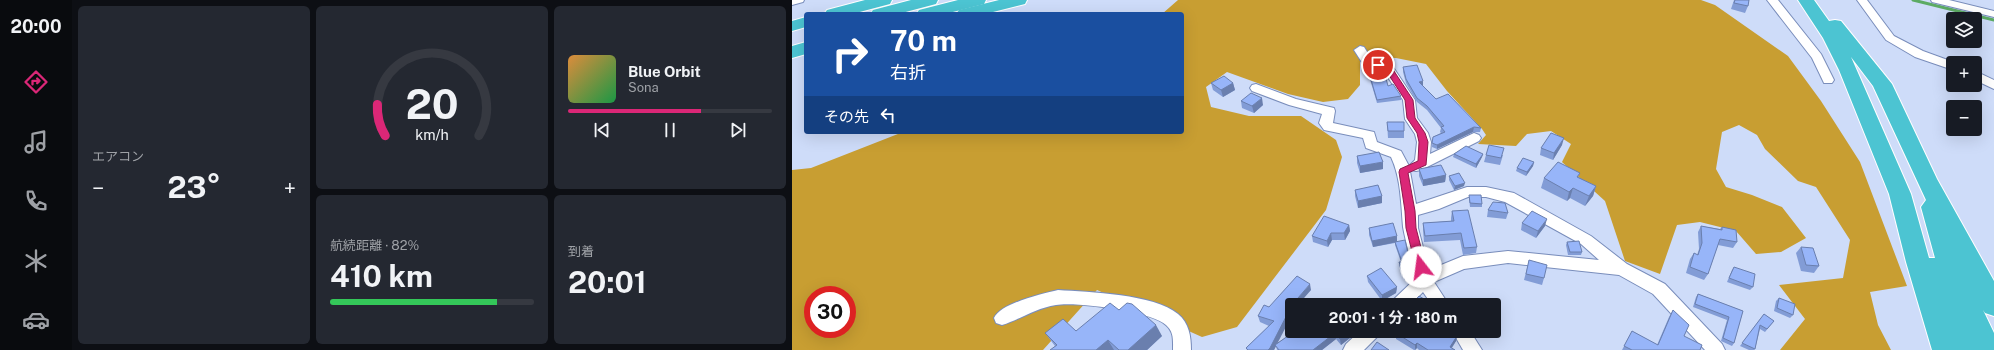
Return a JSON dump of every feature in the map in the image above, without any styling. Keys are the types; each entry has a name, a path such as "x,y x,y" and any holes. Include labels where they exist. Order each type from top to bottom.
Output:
{"highway":[{"path":"840,12 884,0"},
{"path":"886,12 930,0"},
{"path":"933,12 978,0"},
{"path":"973,12 1019,0"},
{"path":"1806,0 1832,38 1848,70 1900,194 1969,350"},
{"path":"1817,0 1841,34 1871,68 1882,84 1926,179 1994,305"},
{"path":"792,26 804,23"},
{"path":"792,38 804,35"},
{"path":"792,52 804,49"},
{"path":"792,60 804,57"},
{"path":"1926,179 1937,229 1945,253 1988,350"},
{"path":"1900,194 1918,262 1946,350"}],"street":[{"path":"792,2 799,0"},
{"path":"1772,0 1817,57 1828,80"},
{"path":"1862,0 1884,32 1894,41 1919,54 1946,64"},
{"path":"1936,0 1994,14"},
{"path":"1360,50 1367,61 1387,67 1409,100 1411,118 1421,133 1424,142 1422,163"},
{"path":"1982,79 1994,85"},
{"path":"1256,88 1293,102 1329,111 1326,123 1328,127 1369,135 1371,145 1396,154 1403,172 1410,211 1411,228 1424,280 1436,298"},
{"path":"1403,172 1474,138"},
{"path":"1410,211 1434,205 1467,192 1486,192 1509,197 1586,240 1621,269 1658,289 1716,350"},
{"path":"1406,298 1428,277 1463,263 1508,257 1621,269"},
{"path":"1002,318 1031,304 1058,297 1116,301 1152,308 1172,320 1182,334 1182,350"},
{"path":"1352,350 1365,338"},
{"path":"1465,338 1473,350"}],"shaded area":[{"path":"1178,0 1701,0 1715,5 1788,56 1821,101 1860,162 1907,286 1870,292 1878,325 1891,350 1780,350 1805,319 1779,285 1843,278 1850,240 1816,187 1798,181 1765,149 1757,135 1739,125 1722,132 1716,169 1726,187 1752,195 1782,207 1806,238 1781,252 1756,254 1736,231 1700,222 1677,225 1660,274 1625,261 1605,201 1562,162 1571,144 1551,131 1527,134 1516,146 1478,144 1486,135 1447,91 1426,64 1396,58 1360,57 1360,85 1348,99 1323,102 1288,94 1227,72 1206,87 1211,107 1249,116 1301,116 1336,140 1342,157 1326,210 1237,327 1202,337 1097,290 1043,350 792,350 792,170 811,168 898,134 1184,134 1184,12 1164,12"}],"building":[{"path":"1735,0 1749,0 1748,6 1734,3"},
{"path":"1417,65 1423,81 1419,82 1436,99 1448,94 1481,128 1474,127 1437,145 1432,143 1433,137 1445,132 1441,127 1444,126 1427,106 1417,98 1406,79 1403,67"},
{"path":"1384,71 1388,86 1393,84 1401,96 1377,100 1369,73"},
{"path":"1224,76 1233,83 1221,90 1211,83"},
{"path":"1251,93 1262,98 1252,106 1241,101"},
{"path":"1387,122 1404,122 1404,131 1388,131"},
{"path":"1551,133 1564,138 1554,153 1541,148"},
{"path":"1489,145 1504,148 1501,158 1486,155"},
{"path":"1466,146 1483,154 1476,164 1454,154"},
{"path":"1379,152 1383,162 1360,166 1357,156"},
{"path":"1523,158 1534,162 1527,172 1517,168"},
{"path":"1558,162 1580,173 1577,177 1596,186 1589,196 1573,188 1569,192 1544,178"},
{"path":"1441,165 1446,175 1423,180 1419,169"},
{"path":"1459,173 1465,183 1455,186 1449,176"},
{"path":"1378,185 1382,196 1358,201 1355,190"},
{"path":"1469,195 1481,195 1482,204 1470,203"},
{"path":"1493,202 1505,203 1508,213 1488,210"},
{"path":"1468,210 1477,247 1464,248 1461,233 1425,236 1423,223 1454,221 1452,211"},
{"path":"1532,211 1547,219 1538,231 1522,223"},
{"path":"1324,216 1349,225 1344,233 1331,233 1327,241 1312,236"},
{"path":"1393,223 1397,236 1372,241 1369,228"},
{"path":"1701,226 1722,230 1722,227 1736,230 1737,242 1720,239 1708,274 1690,267 1694,253 1698,255 1702,243"},
{"path":"1405,240 1413,275 1404,277 1399,262 1402,262 1395,242"},
{"path":"1579,241 1582,252 1570,252 1567,242"},
{"path":"1801,247 1813,248 1819,266 1806,265"},
{"path":"1529,260 1547,265 1544,278 1526,274"},
{"path":"1734,267 1755,274 1753,287 1729,278"},
{"path":"1381,268 1397,287 1382,295 1367,276"},
{"path":"1297,276 1310,284 1298,298 1285,298 1285,319 1270,348 1268,350 1248,350 1246,348 1274,321 1258,316 1264,305 1269,307"},
{"path":"1698,294 1743,311 1734,343 1723,338 1729,317 1695,304"},
{"path":"1779,298 1795,304 1793,315 1777,308"},
{"path":"1110,303 1119,310 1127,303 1132,304 1156,325 1128,350 1119,350 1108,340 1096,350 1050,350 1057,345 1045,333 1063,319 1076,331"},
{"path":"1673,310 1689,325 1684,336 1702,345 1700,350 1632,350 1624,346 1632,331 1658,345"},
{"path":"1764,314 1774,321 1767,329 1760,325 1755,349 1742,343"},
{"path":"1285,338 1329,338 1313,350 1279,350 1275,345"},
{"path":"1404,338 1456,338 1450,347 1455,350 1428,350 1417,343 1415,345"},
{"path":"1377,342 1389,350 1371,350"}],"waterway":[{"path":"1913,0 1994,20"}],"route":[{"path":"1378,65 1387,67 1409,100 1411,118 1421,133 1424,142 1422,163 1403,172 1410,211 1411,228 1421,267"}]}
